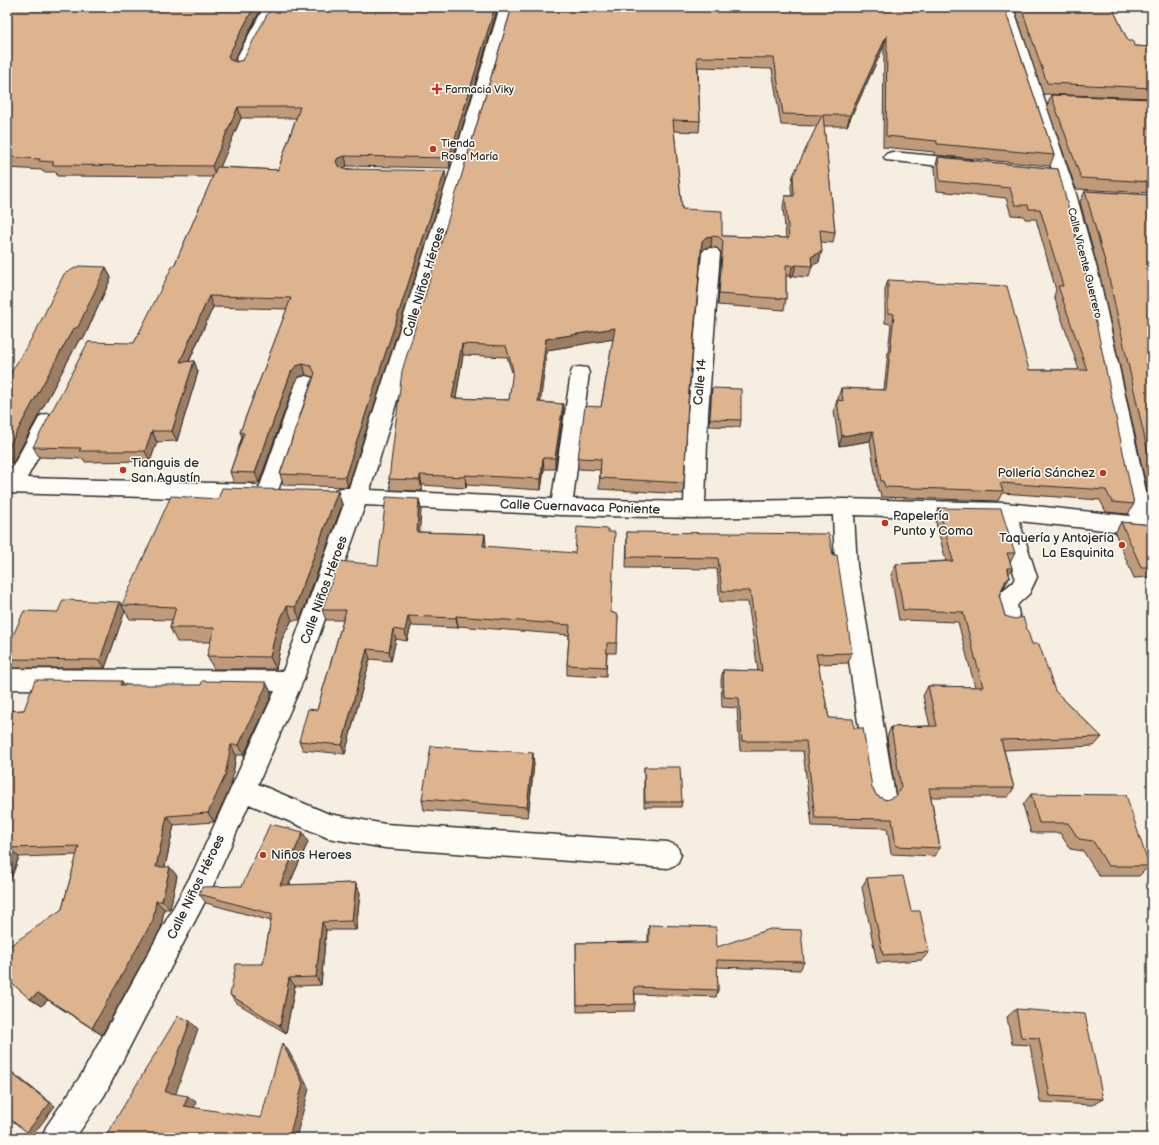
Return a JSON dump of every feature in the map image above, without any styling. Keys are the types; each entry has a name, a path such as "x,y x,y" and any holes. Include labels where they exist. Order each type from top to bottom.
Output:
{"street":[{"path":"239,67 271,7"},
{"name":"Calle Niños Héroes","path":"57,1138 93,1085 199,885 292,681 357,497 449,175 507,7"},
{"name":"Calle Vicente Guerrero","path":"1006,7 1045,99 1054,173 1076,195 1091,280 1147,526"},
{"path":"892,157 984,166"},
{"name":"Calle 14","path":"694,510 698,413 711,253"},
{"path":"561,507 580,373"},
{"path":"268,493 306,383"},
{"path":"54,408 10,485 290,494"},
{"name":"Calle Cuernavaca Poniente","path":"320,495 561,507 694,510 843,507 1005,511 1147,526"},
{"path":"843,507 846,566 882,796"},
{"path":"1005,511 1026,577 1021,588 1010,597 1006,606 1009,619"},
{"path":"7,679 292,681"},
{"path":"242,789 328,826 385,836 668,855"}],"building":[{"path":"10,7 254,7 228,56 230,60 236,62 243,60 271,7 495,7 449,158 345,156 338,158 336,161 338,166 345,169 445,171 345,477 280,474 315,373 311,366 303,364 296,366 291,372 255,473 230,472 244,433 240,432 291,298 209,296 180,362 194,361 172,431 152,431 145,451 79,451 81,448 33,447 88,342 134,343 172,267 174,266 217,167 278,170 300,107 238,107 212,166 52,165 54,162 39,161 40,159 7,157 7,9"},
{"path":"512,7 1004,7 1054,155 937,144 937,141 886,136 887,35 850,115 823,115 835,232 820,230 822,251 811,257 812,266 796,265 792,267 792,265 786,265 786,299 719,294 723,241 719,237 712,236 706,237 702,241 688,402 684,483 600,478 601,459 578,458 585,406 601,407 615,328 546,339 538,402 563,404 555,458 543,458 541,479 465,475 465,477 420,475 420,480 389,479 402,371","holes":["697,57 774,58 783,114 822,115 793,176 794,196 785,196 789,238 722,236 722,211 682,209 673,120 700,121","462,344 506,346 513,370 509,400 452,398"]},
{"path":"1021,7 1112,7 1128,41 1133,41 1134,46 1152,47 1152,88 1047,83"},
{"path":"1051,95 1152,99 1152,182 1081,178"},
{"path":"938,157 1058,169 1085,270 1134,504 1112,502 1106,490 1000,483 1003,491 885,487 883,481 881,481 873,431 842,436 837,400 843,401 841,388 886,390 894,314 888,313 888,280 1007,286 1029,370 1087,370 1058,286 1063,286 1040,209 1029,209 1028,205 1015,205 1010,188 940,181"},
{"path":"1085,191 1152,195 1152,471 1107,269"},
{"path":"79,266 106,267 78,327 73,329 7,450 7,379 36,331 64,274"},
{"path":"712,388 741,389 741,420 710,419"},
{"path":"222,488 338,491 295,607 287,606 277,626 270,657 207,656 214,628 170,628 176,607 122,605 171,496 218,499"},
{"path":"386,497 419,499 417,532 485,534 483,546 575,553 577,527 608,529 608,532 615,532 611,612 618,615 617,643 607,643 606,667 567,665 570,625 456,616 456,618 408,616 405,631 393,629 389,651 367,649 342,745 299,741 308,709 317,710 346,610 322,610 339,561 378,565"},
{"path":"939,508 1001,509 1015,553 1007,553 1012,568 1007,568 1010,577 1006,580 999,595 1005,616 1015,619 1023,617 1032,644 1039,644 1055,691 1102,737 1001,740 1014,788 929,788 940,848 896,846 892,819 815,818 806,741 742,741 739,698 724,697 723,670 762,671 750,591 722,591 718,558 627,557 627,532 829,534 833,555 837,555 852,653 816,654 829,718 853,719 854,728 863,728 872,788 877,796 886,800 896,796 901,787 891,727 937,726 928,686 983,687 963,612 903,610 896,564 953,561"},
{"path":"1121,522 1152,525 1152,567 1141,567"},
{"path":"63,600 120,602 100,660 7,659 7,649 24,611 58,612"},
{"path":"35,680 122,681 120,685 201,685 202,681 266,682 266,686 239,745 231,745 225,776 208,813 167,816 156,867 170,867 162,901 156,901 153,920 92,1028 38,993 30,999 7,979 7,948 62,909 79,846 9,848 7,853 7,711 24,710"},
{"path":"431,746 533,753 527,807 422,799"},
{"path":"644,767 680,767 682,802 645,802"},
{"path":"1031,794 1126,795 1149,866 1108,866 1093,841 1079,839 1068,823 1039,823"},
{"path":"270,824 303,832 280,885 356,883 352,921 322,922 316,977 289,978 280,1026 230,995 236,964 263,964 272,914 199,894 202,887 242,886"},
{"path":"903,876 911,911 920,911 929,952 883,955 867,878"},
{"path":"649,925 716,927 717,947 770,929 801,930 804,962 717,960 718,990 634,987 635,1004 577,1005 576,943 649,942"},
{"path":"1016,1009 1085,1014 1103,1099 1050,1096 1039,1038 1021,1037"},
{"path":"178,1016 190,1021 165,1092 188,1096 184,1106 261,1118 282,1043 303,1083 289,1138 105,1137"},
{"path":"7,1070 50,1103 27,1132 7,1117"}],"place":[{"name":"Farmacia Viky","path":"437,89"},
{"name":"Tienda Rosa María","path":"433,149"},
{"name":"Tianguis de San Agustín","path":"123,470"},
{"name":"Pollería Sánchez","path":"1103,473"},
{"name":"Papelería Punto y Coma","path":"885,523"},
{"name":"Taquería y Antojería La Esquinita","path":"1122,545"},
{"name":"Niños Heroes","path":"263,855"}]}
